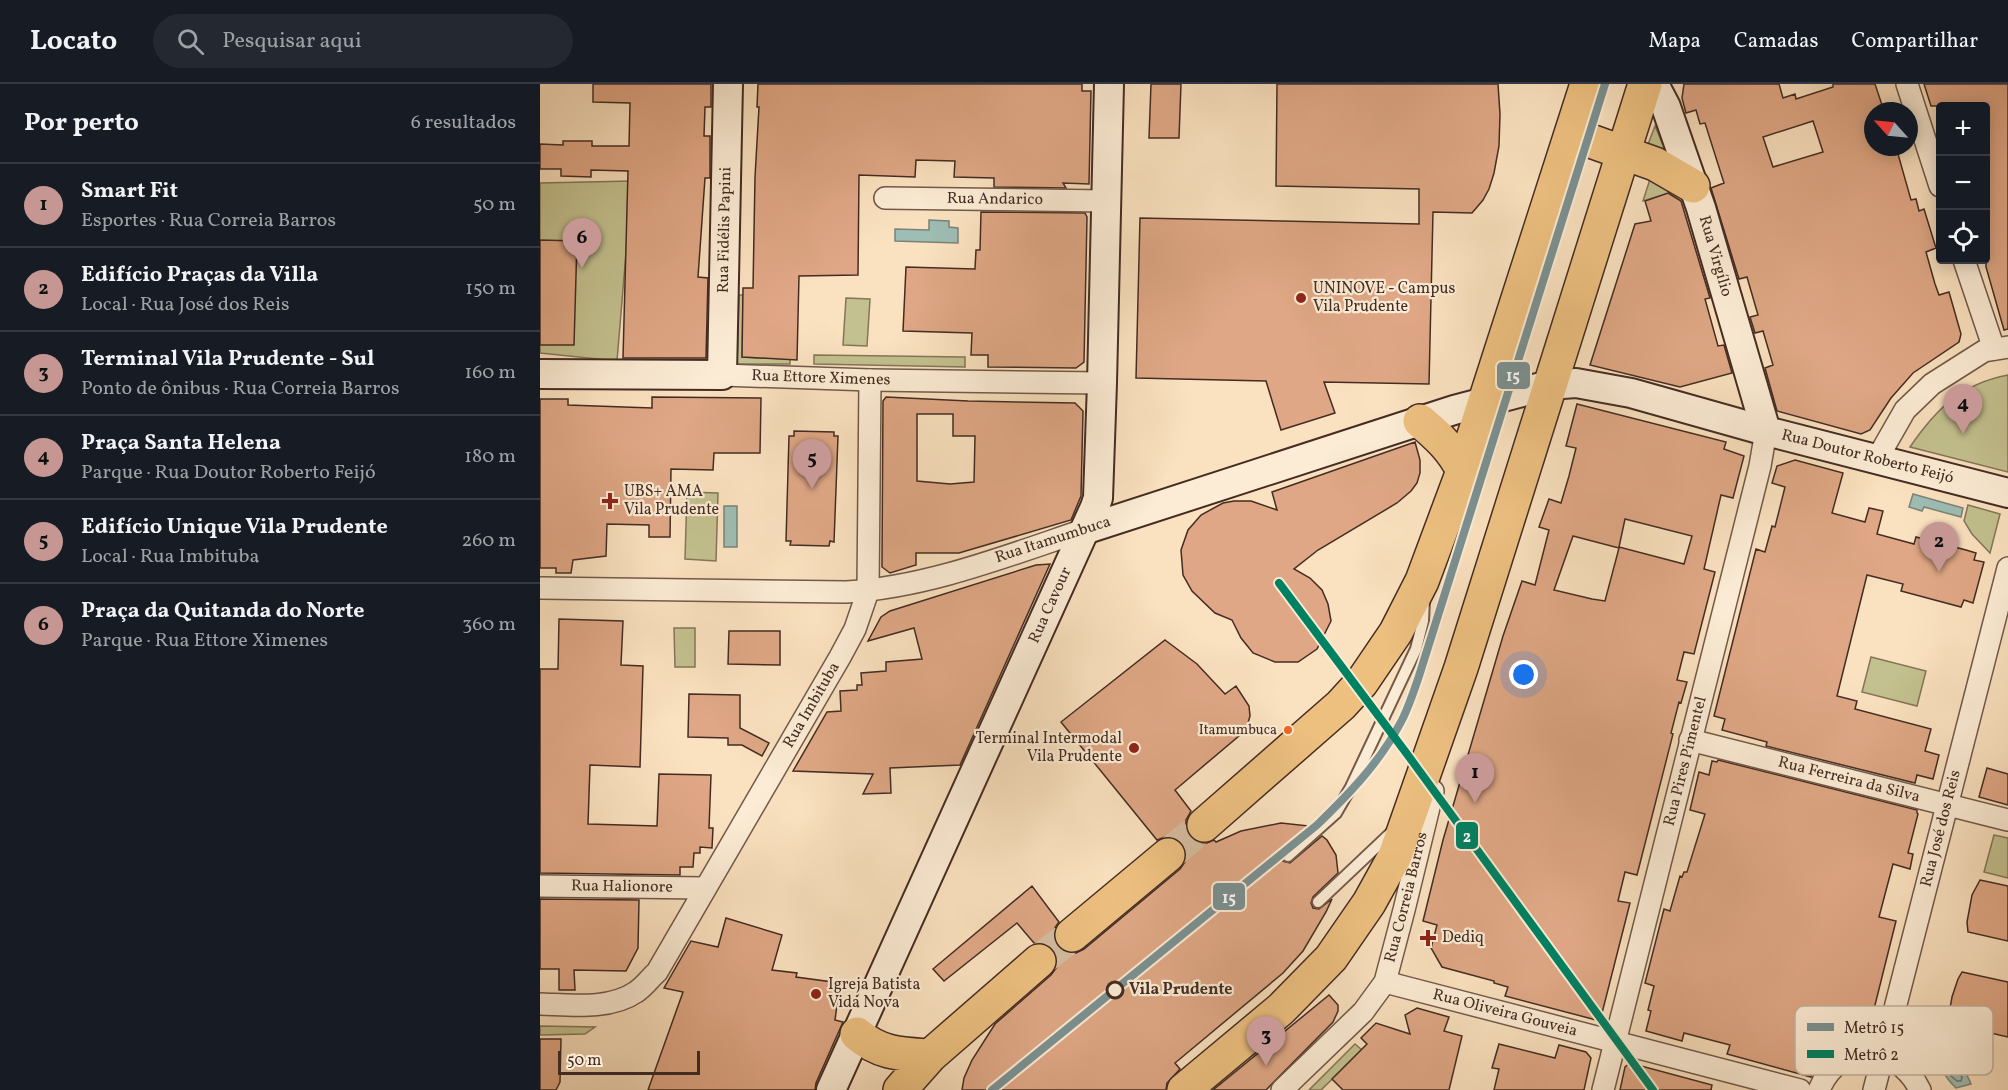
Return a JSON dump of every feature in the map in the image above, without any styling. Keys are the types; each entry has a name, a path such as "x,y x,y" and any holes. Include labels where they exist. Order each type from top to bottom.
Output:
{"highway":[{"path":"1203,825 1341,705 1362,682 1396,632 1422,581 1463,471 1587,84"},
{"path":"1184,1090 1281,1009 1331,958 1369,903 1395,856 1461,668 1645,84"},
{"path":"1571,134 1655,164 1693,186"},
{"path":"1420,421 1450,449 1463,471"},
{"path":"1072,935 1168,855"},
{"path":"900,1090 930,1056 1039,962"},
{"path":"857,1034 868,1044 880,1050 930,1056"}],"street":[{"name":"Rua Fidélis Papini","path":"722,375 728,84"},
{"name":"Rua Cavour","path":"831,1090 1060,582 1087,529 1098,498 1109,84"},
{"name":"Rua Virgílio","path":"1654,84 1666,107 1693,186 1766,431"},
{"path":"1907,84 1936,171"},
{"name":"Rua Andarico","path":"885,198 1106,201"},
{"path":"1877,459 1905,410 1932,384 1984,351 2001,348 1966,264"},
{"name":"Rua Ettore Ximenes","path":"540,374 722,375 870,380 1102,383"},
{"name":"Rua Imbituba","path":"540,1004 588,1005 617,1001 636,992 657,972 855,629 868,591 870,380"},
{"name":"Rua Doutor Roberto Feijó","path":"1549,385 1576,383 1602,387 2008,493"},
{"name":"Rua Itamumbuca","path":"540,588 868,591 949,574 1420,421 1549,385"},
{"path":"1726,420 1758,403"},
{"name":"Rua Pires Pimentel","path":"1603,1090 1760,466 1766,431"},
{"name":"Rua José dos Reis","path":"1896,1006 2008,568"},
{"name":"Rua Correia Barros","path":"1282,1090 1363,1012 1385,982 1429,805 1465,690 1461,668"},
{"name":"Rua Ferreira da Silva","path":"1690,740 2008,820"},
{"name":"Rua Halionore","path":"540,886 705,888"},
{"name":"Rua Oliveira Gouveia","path":"1385,982 1800,1090"},
{"path":"1819,1090 1827,1075"},
{"name":"Rua José dos Reis","path":"1874,1090 1878,1075"},
{"path":"1911,1075 1920,1090"}],"lane":[{"path":"1288,856 1336,813 1364,762 1416,649 1424,621 1425,595 1422,581"},
{"path":"1318,902 1380,844 1413,809"}],"shaded area":[{"path":"1655,126 1669,159 1647,147"},
{"path":"1651,176 1680,190 1643,201"},
{"path":"632,181 617,361 540,353 540,183"},
{"path":"739,295 743,295 742,357 790,359 790,364 737,364"},
{"path":"846,298 870,299 867,346 843,345"},
{"path":"814,355 965,357 965,367 814,364"},
{"path":"2008,375 2008,472 1910,447 1930,421 1951,400 1977,385"},
{"path":"687,492 718,493 716,561 685,559"},
{"path":"1968,505 2000,514 1990,553 1972,534 1964,521"},
{"path":"674,628 695,628 695,667 675,667"},
{"path":"1871,657 1926,671 1917,706 1862,692"},
{"path":"1994,835 2008,838 2008,878 1984,872"},
{"path":"540,1026 595,1027 585,1034 540,1035"},
{"path":"1355,1044 1362,1050 1321,1090 1309,1090"}],"water":[{"path":"929,220 949,221 949,227 958,228 958,243 895,241 895,229 929,230"},
{"path":"1913,494 1963,508 1961,517 1924,507 1922,511 1909,507"},
{"path":"724,506 737,506 737,547 724,547"},
{"path":"1946,1075 1967,1075 1971,1084 1956,1088"}],"building":[{"path":"593,84 711,84 711,107 705,107 704,136 710,136 710,178 705,178 698,277 708,278 706,358 623,358 628,171 591,170 591,177 561,176 561,169 540,169 540,144 563,145 563,141 592,141 592,146 629,146 630,103 593,102"},
{"path":"758,84 1082,84 1082,91 1091,91 1089,184 1063,183 1066,188 994,187 994,178 954,177 955,161 916,160 915,177 859,175 858,275 799,276 797,360 742,357 743,288 753,288"},
{"path":"1151,84 1181,84 1179,138 1149,138"},
{"name":"UNINOVE - Campus Vila Prudente","path":"1277,84 1498,84 1500,114 1499,146 1494,173 1483,200 1472,213 1433,212 1429,384 1324,382 1335,413 1281,430 1266,381 1136,378 1140,218 1419,224 1419,189 1276,186"},
{"path":"1684,84 1779,84 1783,98 1795,94 1796,99 1833,87 1833,84 1875,84 1881,102 1864,102 1864,156 1899,156 1911,200 1916,199 1919,211 1924,209 1936,248 1926,252 1935,284 1939,295 1949,292 1961,334 1959,342 1913,373 1891,398 1870,430 1861,434 1777,411 1765,368 1773,365 1763,331 1755,333 1750,317 1758,315 1747,277 1739,279 1711,188 1724,183 1705,123 1700,124 1696,110 1686,113 1682,98","holes":["1813,121 1823,152 1773,167 1763,137"]},
{"path":"1924,84 2008,84 2008,329 2004,330 1986,267 1986,264 1990,264 1990,102 1936,102 1936,106 1931,106"},
{"path":"1668,193 1681,201 1710,298 1705,299 1718,346 1724,345 1732,373 1680,387 1590,365 1635,224 1651,221 1645,201"},
{"path":"981,212 1085,213 1087,217 1084,362 1076,368 988,367 988,355 971,355 972,333 903,331 906,267 975,269 976,250 980,250"},
{"path":"540,240 577,241 574,345 540,345"},
{"name":"UBS+ AMA Vila Prudente","path":"652,397 761,398 760,453 714,453 713,470 671,469 670,537 649,537 649,525 607,524 606,556 573,560 571,573 556,573 556,568 540,568 540,399 568,399 568,405 652,408"},
{"path":"886,397 1075,403 1083,411 1081,496 1071,520 959,553 916,553 916,565 890,573 882,567 883,401","holes":["917,414 953,414 953,436 975,436 974,482 950,484 917,481"]},
{"path":"1577,404 1726,442 1724,449 1744,456 1733,498 1721,495 1704,569 1715,572 1694,654 1684,652 1677,680 1687,682 1681,703 1679,702 1637,875 1625,872 1618,901 1630,903 1600,1021 1505,996 1508,987 1442,967 1431,948 1437,925 1423,921 1443,840 1503,636 1522,581 1535,585 1549,530 1539,527 1549,499 1561,503 1576,448 1566,446","holes":["1625,519 1692,536 1684,564 1619,547","1573,536 1619,548 1605,601 1554,590"]},
{"path":"794,431 834,432 834,436 838,436 834,542 830,541 829,546 790,545 791,541 786,541 789,436 794,436"},
{"path":"1415,442 1420,460 1420,473 1411,491 1397,503 1318,550 1294,569 1310,578 1322,590 1328,604 1331,621 1317,649 1298,662 1275,662 1253,653 1241,638 1232,620 1215,613 1192,591 1183,575 1181,550 1188,530 1201,515 1223,503 1234,501 1251,501 1277,510 1272,492"},
{"path":"1795,460 1843,473 1832,513 1865,522 1869,508 1883,511 1877,534 1914,544 1916,537 1966,550 1976,553 1974,560 1984,562 1973,603 1964,600 1961,607 1901,591 1903,584 1867,575 1837,696 1857,701 1855,709 1931,729 1925,751 1939,755 1933,779 1917,775 1915,783 1766,746 1767,742 1722,730 1725,719 1714,716 1756,549 1765,552 1772,526 1775,527 1785,487 1772,483 1777,466"},
{"path":"1050,564 960,765 890,768 891,793 863,794 873,774 793,771 827,712 841,711 840,691 857,690 857,685 862,685 861,673 886,671 886,662 922,659 914,628 868,641 881,617 890,611 1036,565"},
{"path":"559,619 623,621 621,665 643,666 640,767 590,765 588,824 657,826 659,774 711,775 709,828 713,828 712,848 700,847 700,853 694,853 693,867 680,867 680,875 540,873 540,669 558,669"},
{"path":"729,631 780,631 780,665 728,664"},
{"name":"Vila Prudente","path":"1165,640 1197,664 1225,694 1236,686 1249,706 1250,716 1246,730 1175,790 1191,811 1186,820 1186,829 1190,837 1197,842 1207,843 1214,840 1216,842 1241,831 1281,823 1309,826 1283,850 1281,857 1283,861 1290,863 1322,836 1327,840 1336,855 1338,873 1313,897 1311,903 1313,908 1319,909 1332,899 1303,951 1283,973 1175,1063 1180,1069 1167,1083 1166,1090 962,1090 964,1078 972,1060 995,1024 1051,975 1057,967 1057,957 1053,948 1046,944 1034,943 1017,923 944,981 933,969 1032,886 1059,922 1054,929 1053,938 1057,946 1066,953 1076,953 1084,949 1180,869 1185,862 1186,851 1182,843 1174,837 1157,840 1061,722"},
{"path":"689,694 740,695 740,728 769,743 762,756 742,745 728,745 728,738 688,737"},
{"path":"1718,760 1917,810 1908,853 1913,854 1910,869 1893,864 1879,917 1896,921 1875,1006 1795,1006 1795,1073 1727,1054 1730,1045 1684,1033 1682,1041 1646,1031 1654,986 1645,983 1664,909 1670,911 1680,876 1682,877 1684,872 1687,872 1705,814 1690,810 1699,772 1709,775 1712,761 1717,762"},
{"path":"1987,768 2008,774 2008,805 1979,797"},
{"path":"1980,880 2008,886 2008,941 1968,932 1967,922 1972,895"},
{"path":"540,899 639,900 638,948 626,971 574,970 575,990 559,990 559,969 540,969"},
{"path":"726,918 782,935 772,970 797,973 796,977 840,983 835,1020 843,1022 815,1090 648,1090 683,992 664,988 691,941 718,947"},
{"path":"1962,972 2008,982 2008,1037 1993,1034 1993,1006 1950,1006"},
{"path":"1329,995 1338,1005 1333,1022 1266,1090 1213,1090"},
{"path":"1417,1008 1449,1017 1444,1031 1462,1036 1449,1090 1343,1090 1332,1079 1367,1044 1361,1038 1376,1023 1410,1034 1405,1015"},
{"path":"540,1039 561,1039 560,1082 556,1090 540,1090"},
{"path":"1499,1044 1555,1058 1559,1045 1586,1052 1591,1058 1584,1090 1494,1090 1499,1069 1492,1068"},
{"path":"1630,1063 1712,1085 1711,1090 1620,1090 1625,1067"}],"tunnel":[{"path":"1168,855 1204,825"},
{"path":"1039,961 1072,935"}],"metro line":[{"name":"15","path":"992,1090 1317,825 1364,776 1394,735 1407,709 1419,676 1605,84"},
{"name":"2","path":"1279,583 1653,1090"}],"place":[{"name":"Praça da Quitanda do Norte","path":"582,268"},
{"name":"UNINOVE - Campus Vila Prudente","path":"1301,298"},
{"name":"Praça Santa Helena","path":"1963,434"},
{"name":"Edifício Unique Vila Prudente","path":"812,489"},
{"name":"UBS+ AMA Vila Prudente","path":"610,501"},
{"name":"Edifício Praças da Villa","path":"1939,572"},
{"name":"Itamumbuca","path":"1288,730"},
{"name":"Terminal Intermodal Vila Prudente","path":"1134,748"},
{"name":"Smart Fit","path":"1475,803"},
{"name":"Dediq","path":"1428,938"},
{"name":"Vila Prudente","path":"1115,990"},
{"name":"Igreja Batista Vida Nova","path":"816,994"},
{"name":"Terminal Vila Prudente - Sul","path":"1266,1066"}]}
